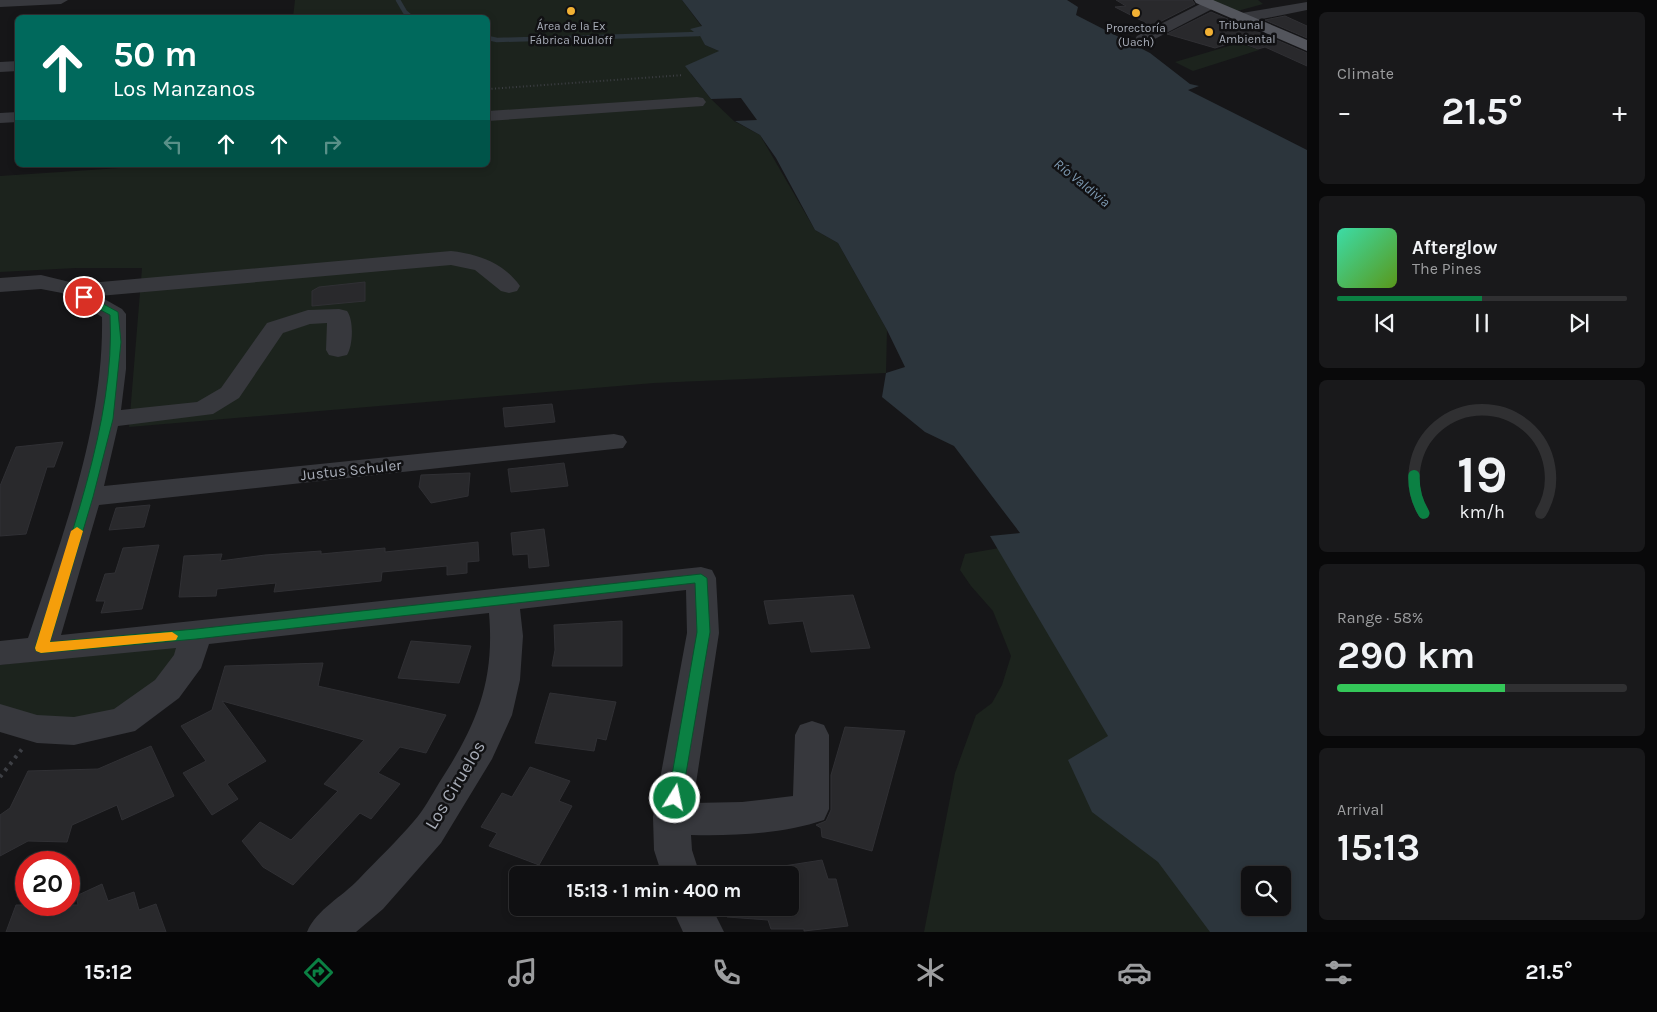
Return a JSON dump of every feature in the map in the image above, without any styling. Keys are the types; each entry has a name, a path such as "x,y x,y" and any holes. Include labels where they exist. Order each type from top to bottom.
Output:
{"main road":[{"path":"1206,2 1307,46"}],"street":[{"path":"0,3 62,0"},
{"path":"1143,39 1206,2"},
{"path":"1242,18 1307,6"},
{"path":"1290,9 1307,16"},
{"path":"0,67 15,66"},
{"path":"490,116 696,102"},
{"path":"0,118 15,117"},
{"path":"73,291 451,258 483,265 496,272 509,286"},
{"path":"0,285 41,282 73,291 114,314 116,342 107,419 87,497 41,648"},
{"path":"107,419 204,409 230,393 275,328 308,317 339,316 338,350"},
{"name":"Justus Schuler","path":"87,497 614,442"},
{"path":"0,653 196,634 701,578 703,632 672,817 673,850 678,866"},
{"name":"Los Ciruelos","path":"327,932 369,896 428,832 474,759 495,715 503,680 507,636 503,600"},
{"path":"0,718 37,729 74,731 123,721 167,689 189,659 196,634"},
{"path":"672,817 697,820 741,819 811,809 812,736"},
{"path":"696,916 704,932"}],"path":[{"path":"490,88 682,74"},
{"path":"0,777 37,729"}],"shaded area":[{"path":"295,0 682,0 702,27 698,29 705,45 719,51 691,74 711,99 734,121 760,135 815,230 838,243 887,330 886,373 654,383 129,427 142,268 76,268 0,272 0,176 135,167 490,167 490,15 293,15"},
{"path":"1208,0 1258,0 1263,4 1234,12"},
{"path":"1239,43 1259,50 1193,71 1175,62"},
{"path":"1005,547 1250,932 924,932 955,773 976,715 992,703 1002,685 1011,656 993,611 960,570 965,554"},
{"path":"180,645 182,658 118,716 68,726 0,706 0,665"}],"water":[{"name":"Río Valdivia","path":"682,0 1067,0 1078,7 1076,15 1150,53 1190,84 1199,86 1188,90 1307,150 1307,932 1210,932 1158,862 1092,812 1068,760 1108,736 990,536 1020,533 954,446 925,432 882,397 886,373 905,367 887,330 838,243 815,230 776,158 760,135 735,121 757,120 741,98 711,99 685,66 719,51 705,45 699,34 691,34 694,32 690,29 702,26"}],"building":[{"path":"1116,0 1192,0 1195,4 1152,26 1115,7 1126,6"},
{"path":"1211,12 1307,53 1307,66 1265,47 1258,49 1237,41 1215,48 1167,34"},
{"path":"1285,16 1307,26 1307,38 1265,20"},
{"path":"365,282 365,301 312,306 312,291 319,287"},
{"path":"552,404 555,422 505,427 503,408"},
{"path":"63,442 54,467 47,467 26,534 0,536 0,486 16,447"},
{"path":"564,463 568,486 511,492 508,469"},
{"path":"470,473 468,496 431,503 419,487 421,475"},
{"path":"150,505 144,527 109,530 116,508"},
{"path":"544,529 549,566 529,568 528,554 513,555 511,533"},
{"path":"478,542 479,561 467,562 467,573 447,575 447,566 382,572 381,581 274,592 276,583 217,589 216,596 179,597 184,556 222,554 220,561 265,555 321,551 321,554 385,548 385,552"},
{"path":"159,545 142,609 101,613 105,601 96,601 105,574 115,573 123,548"},
{"path":"853,595 870,648 811,652 803,621 769,624 764,601"},
{"path":"622,621 622,666 552,666 555,650 554,625"},
{"path":"411,641 471,646 459,683 398,678"},
{"path":"323,663 318,686 446,715 426,753 400,747 378,773 400,784 371,819 360,813 293,885 263,867 242,841 260,822 291,840 338,791 324,784 364,740 222,701 266,761 227,784 238,799 212,815 183,773 206,761 181,726 212,710 225,666"},
{"path":"550,693 616,702 606,740 597,738 594,751 535,743"},
{"path":"845,727 905,731 872,851 822,837 821,828 816,825 826,821 831,810 831,775"},
{"path":"151,746 174,796 122,820 117,805 72,825 67,842 28,841 0,856 0,815 10,808 28,771 98,769"},
{"path":"530,767 570,781 559,801 572,806 539,865 489,846 497,833 481,827 502,793 512,797"},
{"path":"822,860 828,879 836,879 848,926 804,931 804,929 771,929 768,920 727,917 799,916 799,866 784,866"},
{"path":"102,884 108,901 134,892 139,910 156,904 166,932 6,932 15,908 15,916 80,916 80,894"}],"waterway":[{"path":"398,0 408,15"},
{"path":"490,38 497,40 699,34"}],"slow traffic":[{"path":"77,531 41,648 172,636"}],"place":[{"name":"Área de la Ex Fábrica Rudloff","path":"571,11"},
{"name":"Prorectoría (Uach)","path":"1136,13"},
{"name":"Tribunal Ambiental","path":"1209,32"}],"route":[{"path":"84,297 114,314 116,342 107,419 87,497 41,648 196,634 701,578 703,632 675,798"}]}
